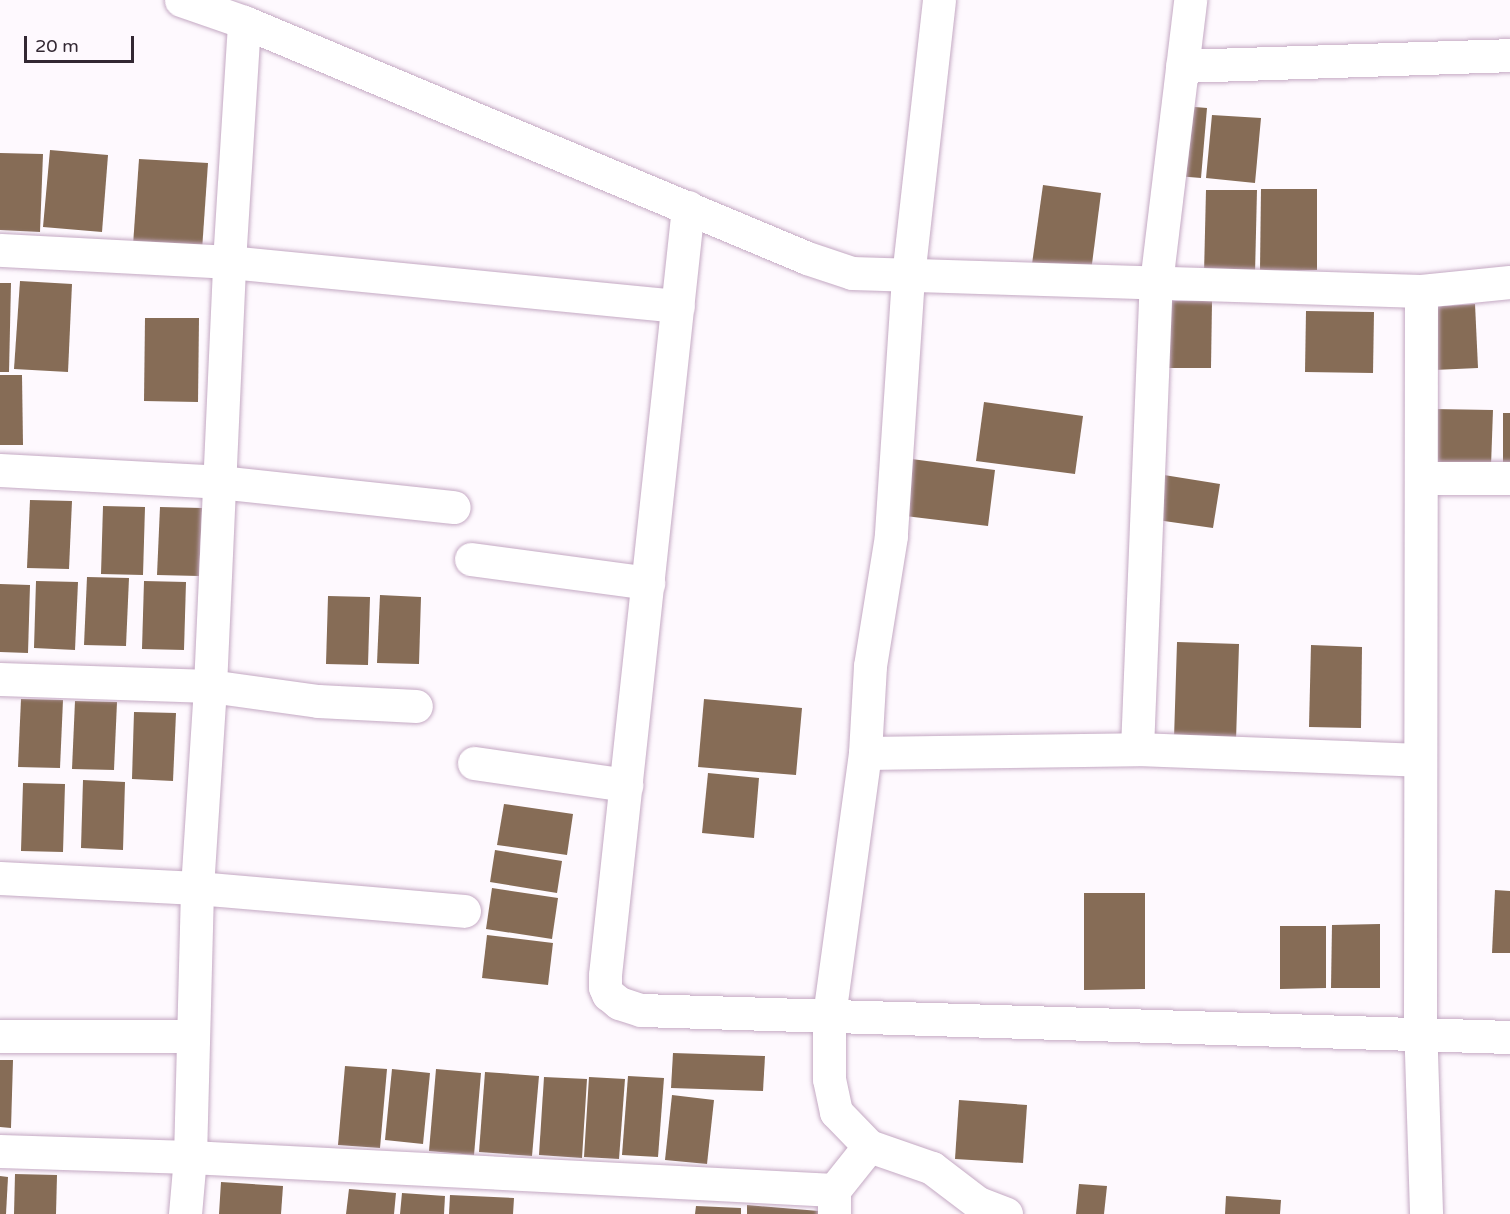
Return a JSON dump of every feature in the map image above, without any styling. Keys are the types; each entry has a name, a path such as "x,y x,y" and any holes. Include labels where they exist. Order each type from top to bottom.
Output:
{"street":[{"path":"181,0 244,22 807,258 852,273 908,277 1421,291 1510,282"},
{"path":"939,0 908,277 891,536 870,666 865,753 829,1015 829,1079 836,1112 869,1146 932,1168 978,1203 1006,1214"},
{"path":"1137,749 1156,283 1190,0"},
{"path":"185,1214 190,1157 197,888 210,686 229,262 244,22"},
{"path":"1182,66 1510,55"},
{"path":"688,207 605,975 605,987 608,994 619,1003 641,1010 1510,1037"},
{"path":"0,250 229,262 678,306"},
{"path":"1421,291 1421,1036 1426,1214"},
{"path":"0,470 219,482 454,507"},
{"path":"1421,478 1510,478"},
{"path":"471,559 648,583"},
{"path":"0,680 210,686 318,701 416,706"},
{"path":"865,753 1137,749 1420,760"},
{"path":"474,763 626,785"},
{"path":"0,878 197,888 464,911"},
{"path":"0,1036 193,1036"},
{"path":"0,1151 190,1157 834,1202 869,1146"}],"building":[{"path":"1183,106 1207,108 1201,178 1177,176"},
{"path":"1212,115 1261,118 1255,183 1206,178"},
{"path":"50,150 108,155 102,232 43,227"},
{"path":"0,153 43,154 40,232 0,230"},
{"path":"139,159 208,163 202,250 133,245"},
{"path":"1043,185 1101,193 1091,272 1032,264"},
{"path":"1261,189 1317,189 1317,270 1260,271"},
{"path":"1206,190 1257,190 1255,274 1204,274"},
{"path":"20,281 72,284 68,372 14,369"},
{"path":"0,283 11,283 9,372 0,372"},
{"path":"1166,301 1212,301 1211,368 1165,368"},
{"path":"1475,304 1478,368 1434,370 1430,307"},
{"path":"1306,311 1374,312 1373,373 1305,372"},
{"path":"145,318 199,318 198,402 144,401"},
{"path":"0,375 22,375 23,445 0,445"},
{"path":"984,402 1083,416 1075,474 976,461"},
{"path":"1432,409 1493,410 1491,466 1431,464"},
{"path":"1503,413 1510,413 1510,462 1503,462"},
{"path":"904,458 995,470 988,526 897,515"},
{"path":"1164,475 1220,484 1213,528 1157,520"},
{"path":"30,500 72,501 69,569 27,568"},
{"path":"103,506 145,507 143,575 101,574"},
{"path":"160,507 202,508 199,576 157,575"},
{"path":"87,577 129,578 126,646 84,645"},
{"path":"36,581 78,582 75,650 34,648"},
{"path":"144,581 186,582 184,650 142,649"},
{"path":"0,584 30,585 28,653 0,652"},
{"path":"380,595 421,597 419,664 377,663"},
{"path":"328,596 370,597 368,665 326,664"},
{"path":"1177,642 1239,644 1236,741 1174,739"},
{"path":"1311,645 1362,647 1361,728 1309,727"},
{"path":"21,699 63,700 60,768 18,767"},
{"path":"704,699 802,708 796,775 698,767"},
{"path":"75,701 117,702 114,770 72,769"},
{"path":"134,712 176,713 173,781 132,779"},
{"path":"708,773 759,778 754,838 702,833"},
{"path":"83,780 125,782 123,850 81,848"},
{"path":"23,783 65,784 63,852 21,851"},
{"path":"504,804 573,814 567,855 497,845"},
{"path":"495,850 562,861 557,893 490,882"},
{"path":"492,888 558,898 552,939 486,929"},
{"path":"1495,890 1510,891 1510,953 1492,953"},
{"path":"1084,893 1145,893 1145,989 1084,990"},
{"path":"1380,924 1380,988 1331,988 1332,925"},
{"path":"1280,926 1326,926 1326,988 1280,989"},
{"path":"487,935 553,943 548,985 482,978"},
{"path":"673,1053 765,1056 763,1091 671,1088"},
{"path":"0,1060 13,1060 11,1128 0,1127"},
{"path":"345,1066 387,1069 380,1148 338,1145"},
{"path":"392,1069 430,1073 423,1144 385,1140"},
{"path":"436,1069 481,1073 474,1155 429,1151"},
{"path":"485,1072 539,1076 532,1156 479,1152"},
{"path":"628,1076 664,1078 658,1157 622,1155"},
{"path":"544,1077 587,1079 582,1158 539,1155"},
{"path":"589,1077 625,1079 619,1159 584,1157"},
{"path":"672,1095 714,1100 707,1164 665,1160"},
{"path":"959,1100 1027,1105 1023,1163 955,1159"},
{"path":"15,1174 57,1175 56,1214 14,1214"},
{"path":"0,1176 8,1177 6,1214 0,1214"},
{"path":"221,1182 283,1186 281,1214 219,1214"},
{"path":"1079,1184 1107,1186 1104,1214 1076,1214"},
{"path":"349,1189 396,1193 394,1214 346,1214"},
{"path":"402,1193 445,1196 444,1214 400,1214"},
{"path":"450,1195 514,1198 513,1214 449,1214"},
{"path":"1226,1196 1281,1200 1280,1214 1225,1214"},
{"path":"747,1205 819,1211 819,1214 747,1214"},
{"path":"696,1206 741,1208 741,1214 695,1214"}]}
